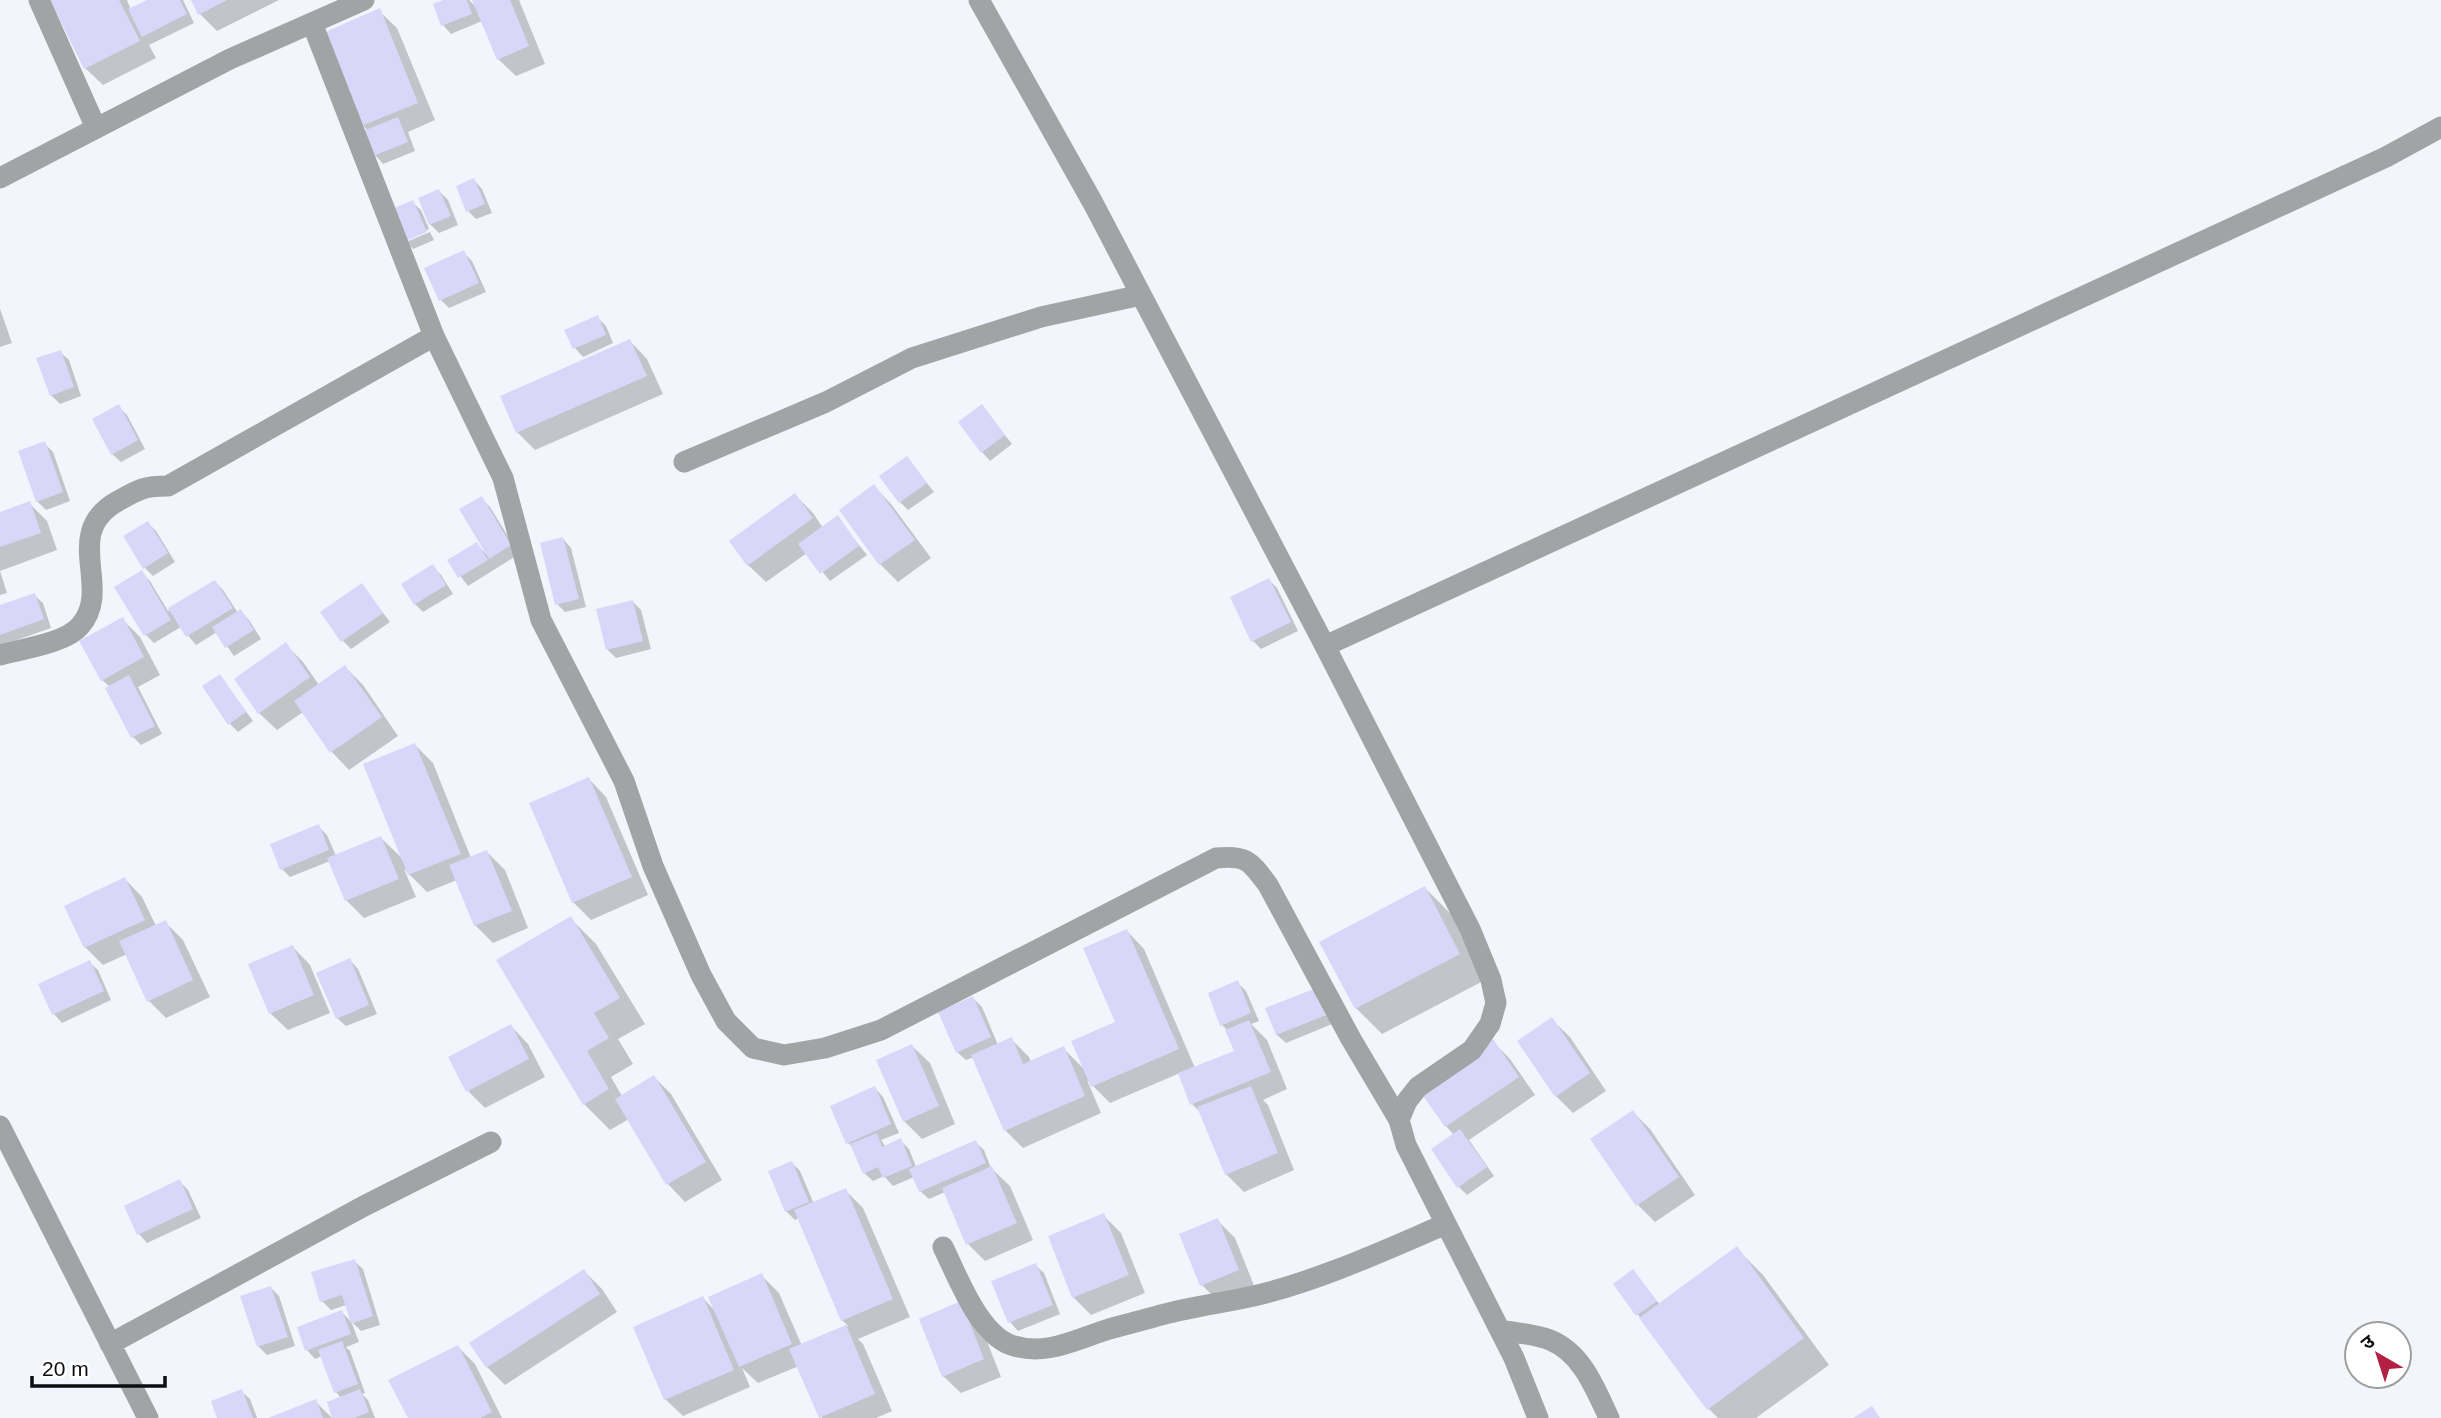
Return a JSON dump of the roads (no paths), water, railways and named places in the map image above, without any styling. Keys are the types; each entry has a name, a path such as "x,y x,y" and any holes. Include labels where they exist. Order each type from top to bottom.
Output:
{"street":[{"path":"39,0 96,128"},
{"path":"0,178 230,60 364,0"},
{"path":"979,0 1093,203 1325,646 1470,929 1491,980 1496,1003 1490,1024 1472,1049 1418,1087 1407,1101 1399,1120"},
{"path":"312,23 433,336 503,478 541,620 624,781 653,866 701,975 726,1021 753,1048 784,1055 825,1048 881,1031 1216,858 1236,856 1251,862 1268,885 1351,1039 1399,1120 1406,1145 1500,1329 1538,1418"},
{"path":"1325,646 2386,157 2441,128"},
{"path":"684,463 826,402 912,358 1041,317 1141,295"},
{"path":"0,655 69,636 80,626 90,611 93,593 89,555 90,531 100,515 114,503 145,486 168,486 433,336"},
{"path":"0,1126 148,1418"},
{"path":"110,1344 318,1230 491,1142"},
{"path":"943,1247 975,1311 991,1331 1009,1345 1029,1349 1057,1348 1108,1329 1259,1295 1366,1258 1446,1224"},
{"path":"1500,1329 1549,1340 1572,1354 1590,1377 1609,1418"}]}
